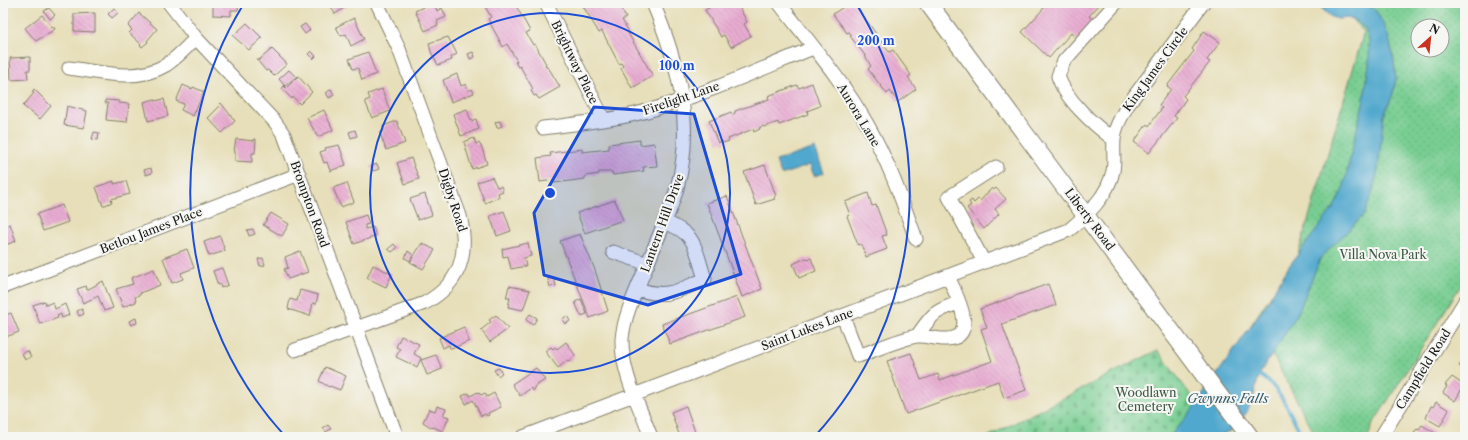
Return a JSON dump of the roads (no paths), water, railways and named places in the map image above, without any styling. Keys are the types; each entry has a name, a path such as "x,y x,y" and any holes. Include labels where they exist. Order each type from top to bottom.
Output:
{"main road":[{"name":"Liberty Road","path":"928,3 1087,215 1248,434"}],"street":[{"name":"Brompton Road","path":"169,3 196,38 275,122 287,142 397,437"},
{"name":"Digby Road","path":"295,350 425,302 440,294 451,282 458,271 463,257 465,245 460,216 399,49 377,3"},
{"name":"Brightway Place","path":"546,3 604,120"},
{"name":"Lantern Hill Drive","path":"651,437 625,366 622,338 625,323 637,289 676,189 682,166 685,127 683,100 670,47 653,3"},
{"name":"Aurora Lane","path":"780,3 846,91 867,123 885,159 916,239"},
{"path":"1114,139 1098,128 1064,90 1058,76 1064,61 1116,3"},
{"name":"King James Circle","path":"1087,215 1109,183 1114,160 1114,139 1118,123 1127,106 1203,3"},
{"path":"69,68 121,75 144,74 167,64 196,38"},
{"name":"Firelight Lane","path":"543,128 604,120 683,100 814,48"},
{"path":"984,262 949,197 996,167"},
{"name":"Betlou James Place","path":"3,287 299,174"},
{"name":"Saint Lukes Lane","path":"523,437 1068,230 1087,215"},
{"path":"637,289 662,295 672,293 705,280 693,242 687,233 679,227 664,222"},
{"path":"613,252 648,264"},
{"path":"843,316 858,356 917,336 947,339 959,336 963,331 965,317 948,276"},
{"name":"Campfield Road","path":"1381,437 1465,301"},
{"path":"917,336 932,315 944,307 959,303"}],"water":[{"name":"Gwynns Falls","path":"1319,3 1365,3 1376,11 1389,38 1396,79 1393,94 1384,115 1378,170 1372,195 1364,215 1321,257 1298,313 1259,375 1253,399 1247,412 1233,430 1217,437 1169,437 1191,411 1266,305 1289,266 1334,207 1343,189 1364,99 1369,64 1369,40 1365,29 1357,22 1348,18 1338,19 1331,17 1320,7"},
{"path":"815,148 824,173 814,176 810,165 781,175 776,161"}],"waterway":[{"path":"1255,373 1271,384 1278,392 1303,437"}],"park label":[{"name":"Villa Nova Park","path":"1383,254"},
{"name":"Woodlawn Cemetery","path":"1146,399"}]}
